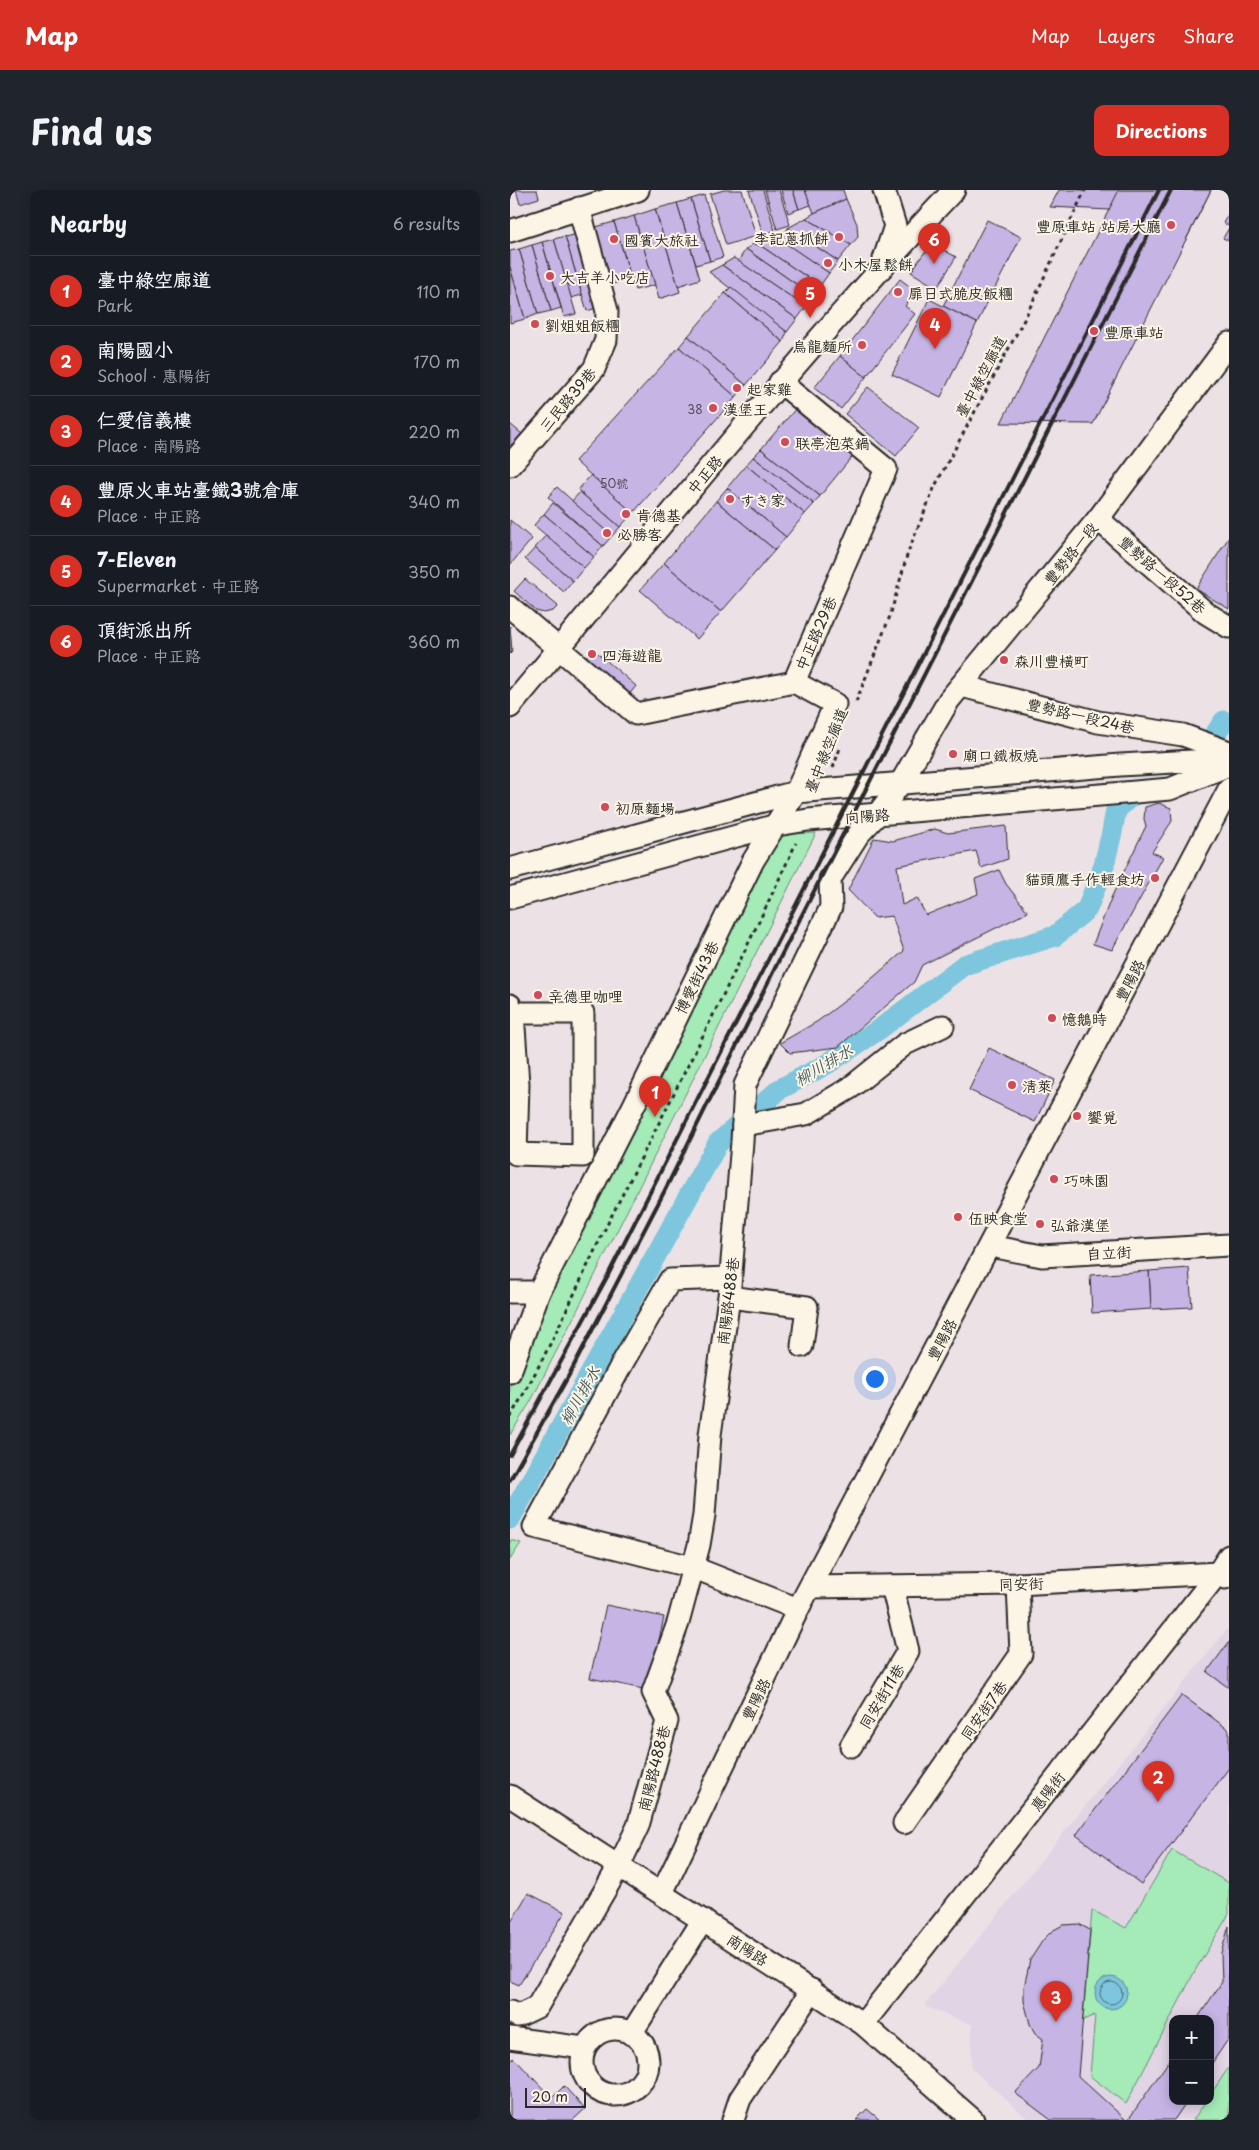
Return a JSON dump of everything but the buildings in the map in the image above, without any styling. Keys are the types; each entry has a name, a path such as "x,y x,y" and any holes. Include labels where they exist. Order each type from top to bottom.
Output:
{"street":[{"path":"510,231 638,190"},
{"name":"中正路","path":"882,266 894,226 884,190"},
{"name":"中正路","path":"510,707 780,382 882,266 954,190"},
{"name":"三民路39巷","path":"510,465 594,369 606,340 608,311 579,208"},
{"name":"豐勢路一段","path":"912,764 949,700 1098,519 1229,343"},
{"name":"中正路29巷","path":"558,649 636,714 794,682 886,470 780,382"},
{"name":"豐勢路一段52巷","path":"1098,519 1206,613 1229,627"},
{"path":"510,607 558,649"},
{"name":"博愛街43巷","path":"510,1372 539,1292 634,1105 750,867 796,792 835,704 794,682"},
{"name":"豐勢路一段24巷","path":"962,686 1098,722 1183,735 1229,752"},
{"name":"向陽路","path":"510,869 796,792 1178,760 1229,759"},
{"name":"南陽路488巷","path":"510,2012 518,2016 537,2007 619,1866 638,1826 667,1721 653,1692 678,1623 699,1545 704,1515 710,1435 729,1287 745,1084 831,907 830,880 858,835 877,815 912,764"},
{"name":"向陽路","path":"510,898 777,825 808,820 1170,789 1229,765"},
{"name":"豐陽路","path":"662,1893 798,1609 1227,801"},
{"path":"512,1009 582,1013 583,1156 516,1154 512,1009"},
{"path":"743,1125 806,1114 850,1088 904,1044 942,1026"},
{"name":"自立街","path":"990,1246 1042,1256 1229,1245"},
{"path":"798,1609 692,1567 534,1527 623,1362 670,1280 729,1287 807,1307 802,1346"},
{"path":"510,1292 539,1292"},
{"name":"同安街","path":"810,1587 1018,1584 1225,1570"},
{"name":"惠陽街","path":"863,2024 1225,1570"},
{"name":"同安街7巷","path":"904,1823 1021,1654 1018,1584"},
{"name":"同安街11巷","path":"851,1746 908,1651 892,1586"},
{"name":"南陽路","path":"510,1796 863,2024 973,2120"},
{"path":"630,2034 702,1920"},
{"path":"733,2120 740,2099 812,1990"},
{"path":"619,2028 639,2039 646,2048 648,2059 647,2071 638,2085 624,2094 612,2095 601,2092 592,2086 582,2069 581,2058 584,2048 590,2039 608,2029 619,2028"},
{"path":"510,2038 584,2048"}],"path":[{"name":"臺中綠空廊道","path":"855,704 890,616 908,552 935,486 1025,318 1086,190"},
{"name":"臺中綠空廊道","path":"824,789 843,741"},
{"path":"510,1417 569,1307 608,1224 709,1025 808,820"}],"shaded area":[{"path":"1229,1627 1229,2120 1029,2120 971,2068 972,2025 924,2006"}],"green space":[{"path":"816,833 584,1297 531,1401 510,1435 510,1386 542,1299 775,841 785,834"},
{"path":"510,1540 521,1543 510,1560"},
{"path":"1172,1850 1229,1883 1229,1914 1196,1969 1172,2015 1169,2015 1169,2021 1126,2104 1090,2076 1095,2015 1083,2020 1092,1910 1126,1928"},
{"path":"1229,2067 1229,2114 1225,2120 1193,2120 1203,2105 1214,2105 1214,2089"}],"water":[{"path":"1111,1977 1117,1978 1122,1982 1126,1987 1126,1999 1122,2004 1117,2008 1111,2009 1105,2008 1100,2004 1096,1999 1095,1993 1096,1987 1100,1982 1105,1978"}],"waterway":[{"name":"柳川排水","path":"1199,758 1224,721"},
{"name":"柳川排水","path":"510,1519 718,1143 780,1089 827,1064 881,1028 964,965 1055,936 1087,909 1104,865 1116,810 1132,795 1148,791"}],"railway":[{"path":"510,1455 607,1277 1159,190"},
{"path":"510,1480 569,1375 664,1192 780,958 1171,190"}],"place":[{"name":"豐原車站 站房大廳","path":"1171,225"},
{"name":"李記蔥抓餅","path":"839,237"},
{"name":"國賓大旅社","path":"614,239"},
{"name":"小木屋鬆餅","path":"828,263"},
{"name":"頂街派出所","path":"934,264"},
{"name":"大吉羊小吃店","path":"550,276"},
{"name":"扉日式脆皮飯糰","path":"898,292"},
{"name":"7-Eleven","path":"810,318"},
{"name":"劉姐姐飯糰","path":"535,324"},
{"name":"豐原車站","path":"1094,331"},
{"name":"烏龍麵所","path":"862,345"},
{"name":"豐原火車站臺鐵3號倉庫","path":"935,349"},
{"name":"起家雞","path":"737,388"},
{"name":"漢堡王","path":"713,408"},
{"name":"联亭泡菜鍋","path":"785,442"},
{"name":"すき家","path":"730,499"},
{"name":"肯德基","path":"626,514"},
{"name":"必勝客","path":"607,533"},
{"name":"四海遊龍","path":"592,654"},
{"name":"森川豐橫町","path":"1004,660"},
{"name":"廟口鐵板燒","path":"953,754"},
{"name":"初原麵場","path":"605,807"},
{"name":"貓頭鷹手作輕食坊","path":"1155,878"},
{"name":"辛德里咖哩","path":"538,995"},
{"name":"憶鵝時","path":"1052,1018"},
{"name":"清萊","path":"1012,1085"},
{"name":"饗覓","path":"1077,1116"},
{"name":"臺中綠空廊道","path":"655,1117"},
{"name":"巧味園","path":"1054,1179"},
{"name":"伍映食堂","path":"958,1217"},
{"name":"弘爺漢堡","path":"1040,1224"},
{"name":"南陽國小","path":"1158,1802"},
{"name":"仁愛信義樓","path":"1056,2022"}]}
